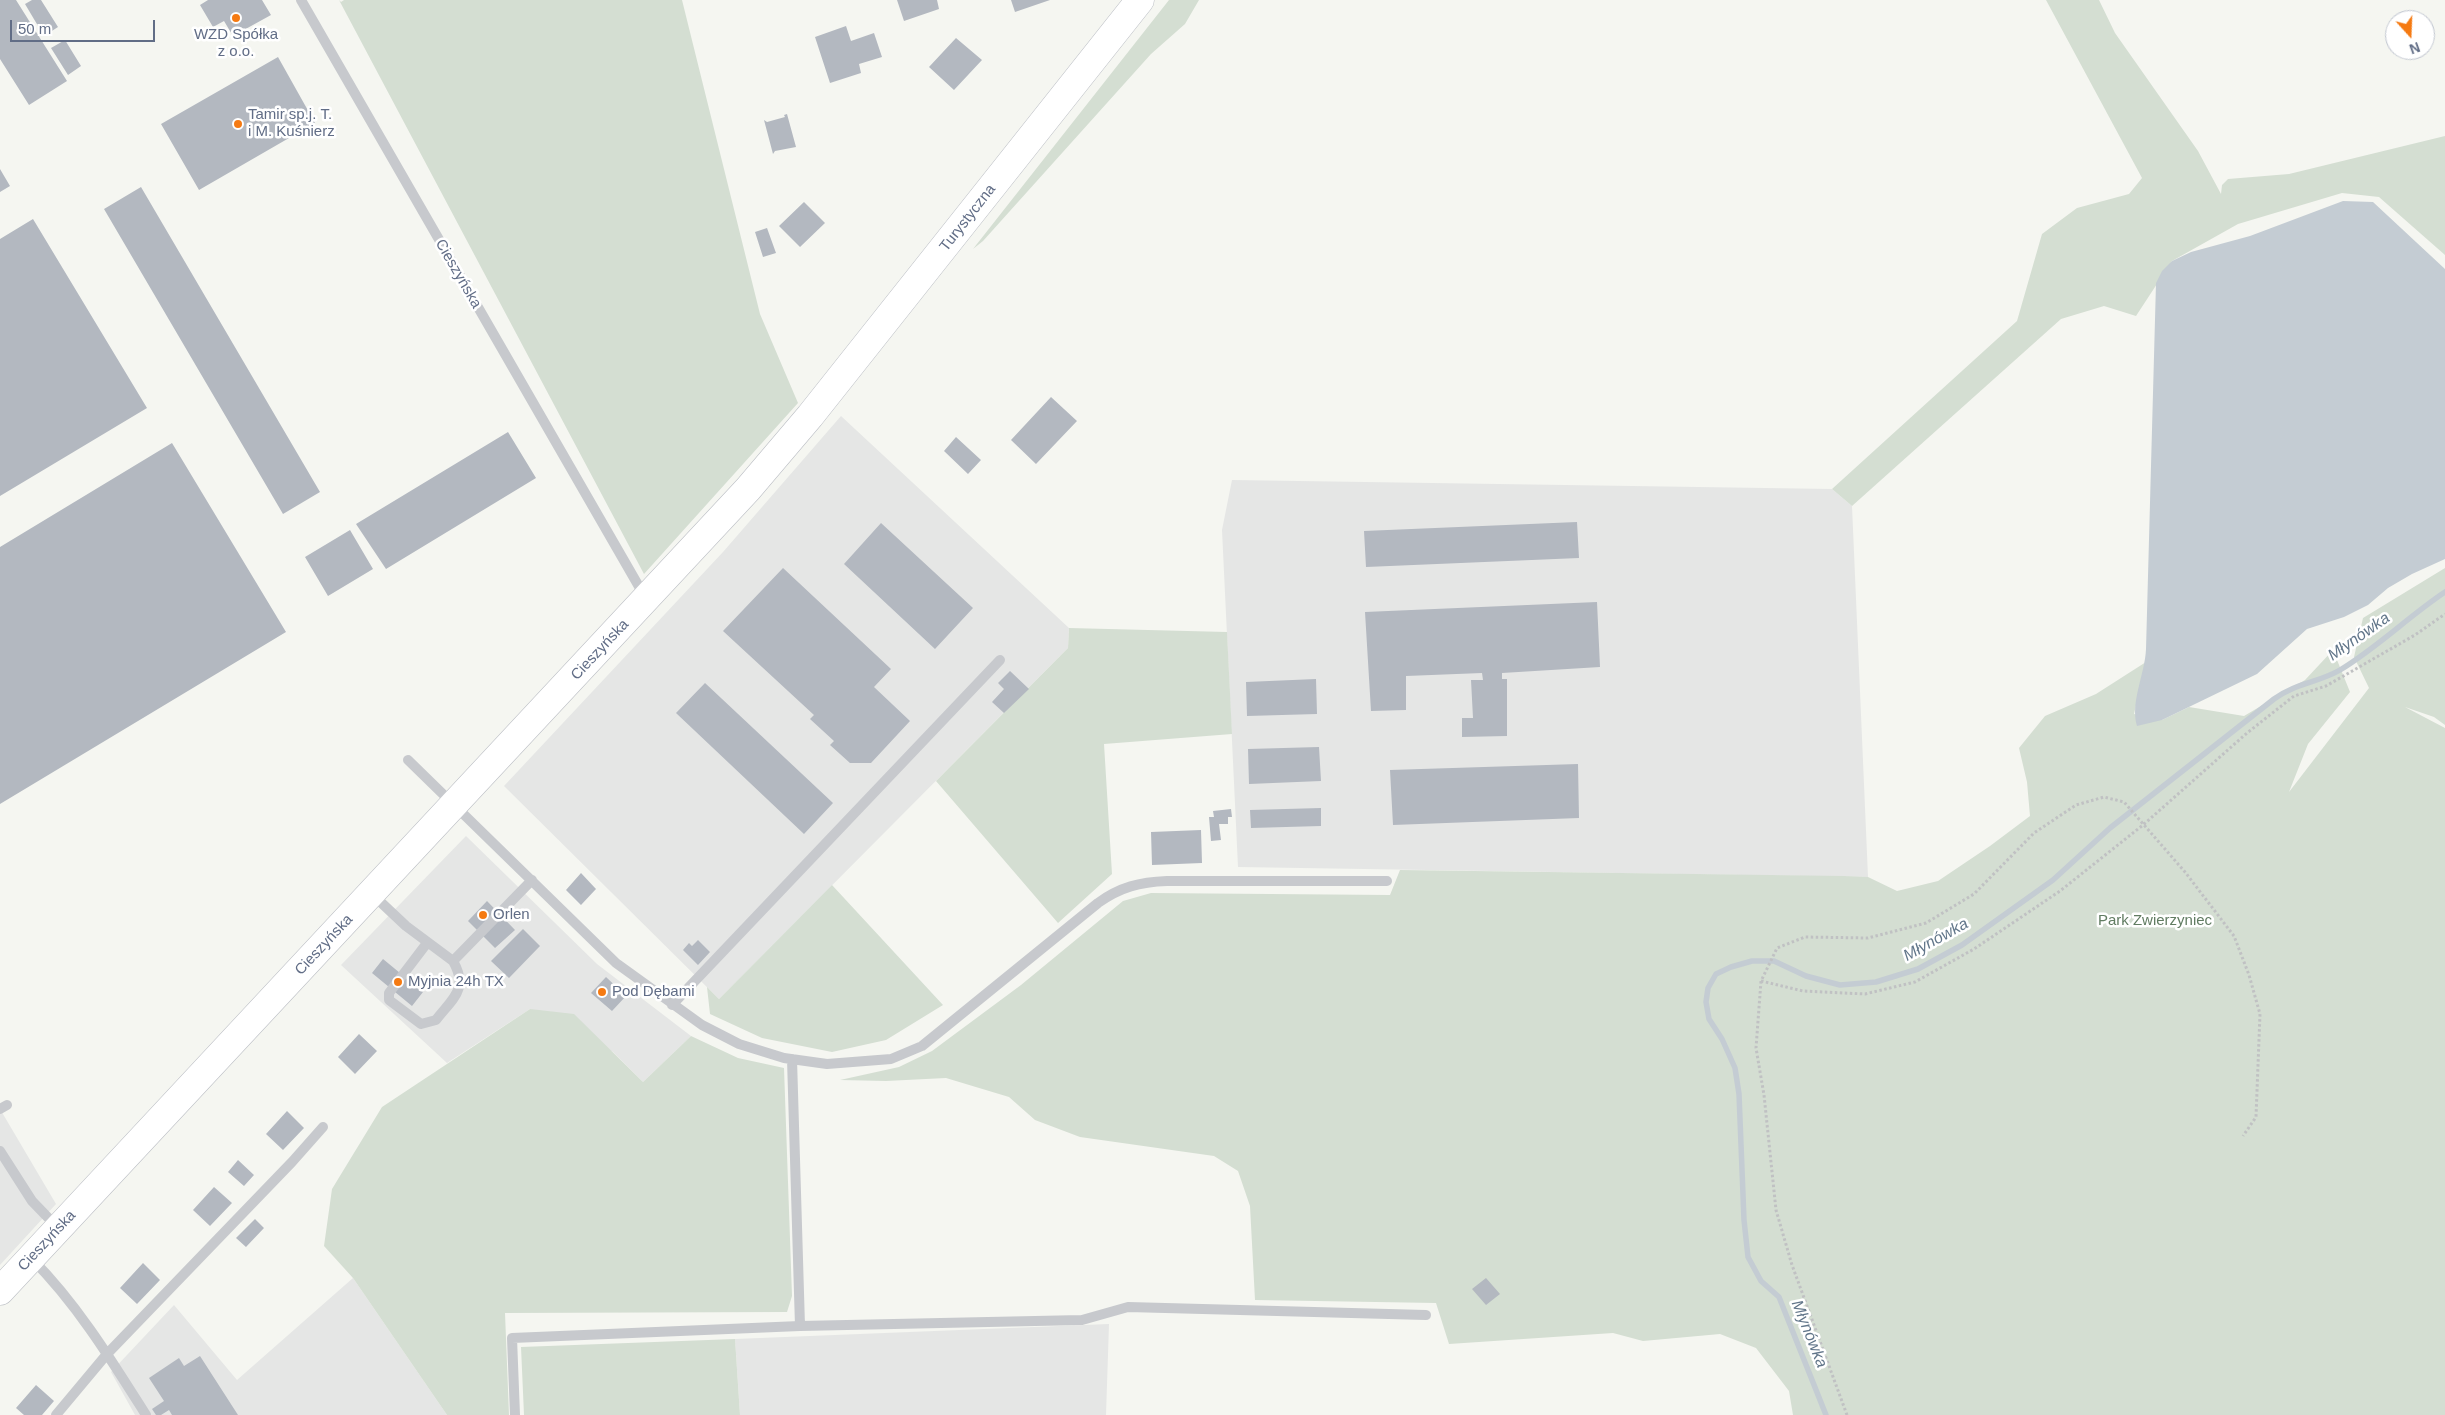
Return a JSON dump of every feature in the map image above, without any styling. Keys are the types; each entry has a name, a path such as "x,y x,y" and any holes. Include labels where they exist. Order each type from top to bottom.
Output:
{"main road":[{"name":"Turystyczna","path":"795,434 1140,0"},
{"name":"Cieszyńska","path":"0,1291 647,600 795,434"}],"lane":[{"name":"Cieszyńska","path":"301,0 636,585 647,600"},
{"path":"672,1005 1000,660"},
{"path":"408,760 616,963 672,1005 702,1025 739,1044 792,1059 827,1064 891,1059 922,1046 1098,903 1113,892 1131,885 1167,881 1387,881"},
{"path":"453,961 532,880"},
{"path":"372,894 427,943 453,961 460,973 461,984 436,1020 421,1024 389,1000 389,993 427,943"},
{"path":"792,1059 800,1326"},
{"path":"56,1415 107,1354 292,1162 323,1127"},
{"path":"0,1151 32,1201 59,1228"},
{"path":"31,1258 43,1270 107,1354 146,1415"},
{"path":"515,1415 512,1338 800,1326 1082,1320 1128,1307 1426,1315"}],"path":[{"path":"1761,981 1803,991 1865,994 1915,982 1974,949 2060,890 2143,825 2247,733 2294,696 2326,686 2415,635 2445,614"},
{"path":"1847,1415 1792,1265 1776,1210 1764,1095 1756,1048 1761,981 1777,948 1805,937 1868,938 1926,923 1974,894 2034,833 2076,805 2104,797 2124,802 2185,872 2234,936 2250,975 2260,1014 2256,1117 2243,1136"}],"shaded area":[{"path":"2343,201 2373,202 2445,269 2445,559 2412,574 2388,588 2368,605 2344,617 2307,629 2257,674 2162,720 2137,726 2135,707 2146,649 2156,283 2162,271 2172,261 2191,252 2250,236"},
{"path":"841,416 1069,628 1068,648 719,999 504,786 723,552"},
{"path":"1232,480 1832,489 1852,506 1868,877 1238,867 1222,530"},
{"path":"466,836 597,964 691,1036 643,1082 613,1052 530,1009 447,1063 341,965"},
{"path":"0,1109 56,1204 0,1265"},
{"path":"353,1278 447,1415 135,1415 111,1372 174,1305 237,1380"},
{"path":"1109,1324 1106,1415 740,1415 735,1339"}],"green space":[{"path":"339,0 341,2 344,0 682,0 760,314 798,403 644,574"},
{"path":"1169,0 1199,0 1185,24 1151,54 983,241 973,249"},
{"path":"2046,0 2099,0 2115,33 2198,151 2221,194 2222,185 2228,179 2289,174 2445,136 2445,255 2379,197 2342,193 2238,224 2172,261 2136,316 2104,306 2061,319 1852,506 1832,489 2017,321 2042,234 2077,208 2129,194 2142,178"},
{"name":"Park Zwierzyniec","path":"2445,568 2445,725 2434,717 2405,707 2445,728 2445,1415 1793,1415 1789,1391 1756,1348 1720,1334 1643,1341 1613,1333 1449,1344 1436,1303 1255,1300 1250,1206 1238,1171 1214,1156 1080,1137 1035,1120 1009,1097 946,1078 886,1081 840,1080 899,1067 932,1051 1021,985 1123,901 1151,893 1390,895 1400,870 1868,877 1897,891 1938,881 2030,816 2027,782 2019,748 2045,716 2096,694 2146,662 2134,714 2162,720 2189,707 2244,716 2305,680 2333,650 2350,692 2308,744 2289,792 2369,688 2354,657 2363,618"},
{"path":"1069,628 1227,632 1232,734 1104,744 1112,874 1058,923 936,781 1068,648"},
{"path":"832,885 943,1005 886,1040 832,1052 762,1038 710,1014 707,987 719,999"},
{"path":"530,1009 574,1014 643,1082 691,1036 738,1058 784,1068 792,1296 787,1312 505,1313 509,1415 447,1415 353,1278 324,1246 332,1189 382,1107"},
{"path":"735,1339 740,1415 524,1415 521,1347"}],"building":[{"path":"0,0 16,0 67,81 29,105 0,59"},
{"path":"32,0 41,0 58,27 44,36 25,4"},
{"name":"WZD Spółka z o.o.","path":"208,0 262,0 271,15 233,36 224,21 213,27 200,5"},
{"path":"897,0 937,0 939,9 904,21"},
{"path":"1011,0 1050,0 1015,12"},
{"path":"846,26 851,41 874,33 882,57 859,64 861,73 830,83 815,37"},
{"path":"956,38 982,60 954,90 929,67"},
{"path":"65,40 81,66 68,75 51,48"},
{"name":"Tamir sp.j. T. i M. Kuśnierz","path":"278,57 315,123 199,190 161,124"},
{"path":"787,114 796,147 775,151 773,154 764,120 767,122 785,117 784,115"},
{"path":"0,169 10,186 0,192"},
{"path":"141,187 320,492 283,514 104,209"},
{"path":"804,202 825,223 800,247 779,226"},
{"path":"33,219 147,408 0,496 0,239"},
{"path":"767,228 776,253 763,257 755,232"},
{"path":"1051,397 1077,421 1036,464 1011,440"},
{"path":"508,432 536,478 386,569 356,524"},
{"path":"956,437 981,460 968,474 944,451"},
{"path":"172,443 286,632 0,804 0,547"},
{"path":"1577,522 1579,558 1366,567 1364,531"},
{"path":"881,523 973,608 935,649 844,564"},
{"path":"350,530 373,569 328,596 305,557"},
{"path":"783,568 891,669 874,687 910,721 871,763 850,763 830,745 834,741 810,719 814,715 723,631"},
{"path":"1597,602 1600,667 1502,673 1502,679 1507,679 1507,736 1462,737 1462,718 1473,718 1471,680 1483,680 1482,673 1406,676 1406,710 1371,711 1365,612"},
{"path":"1010,671 1029,689 1004,713 992,702 1004,689 998,683"},
{"path":"1316,679 1317,714 1247,716 1246,682"},
{"path":"705,683 833,803 804,834 676,713"},
{"path":"1319,747 1321,781 1249,784 1248,749"},
{"path":"1578,764 1579,818 1393,825 1390,770"},
{"path":"1321,808 1321,826 1251,828 1250,810"},
{"path":"1231,809 1232,817 1228,817 1228,824 1219,824 1221,840 1211,841 1209,817 1214,817 1213,811"},
{"path":"1201,830 1202,863 1152,865 1151,832"},
{"path":"581,873 596,889 581,905 566,890"},
{"path":"487,901 515,930 495,948 468,921"},
{"path":"523,929 540,946 509,978 491,961"},
{"path":"698,940 710,952 698,965 683,950 689,943 692,946"},
{"name":"Myjnia 24h TX","path":"383,959 423,992 412,1006 372,973"},
{"path":"606,977 626,996 612,1011 591,993"},
{"path":"359,1034 377,1051 355,1074 338,1057"},
{"path":"287,1111 304,1128 283,1150 266,1134"},
{"path":"238,1160 254,1175 244,1186 228,1172"},
{"path":"214,1187 232,1203 210,1226 193,1210"},
{"path":"255,1219 264,1228 246,1247 236,1238"},
{"path":"143,1263 160,1280 137,1304 120,1288"},
{"path":"1486,1278 1500,1294 1486,1305 1472,1289"},
{"path":"200,1356 238,1415 172,1415 169,1410 161,1415 156,1415 152,1409 164,1401 149,1378 179,1358 184,1366"},
{"path":"36,1385 54,1401 42,1415 24,1415 16,1408"}],"waterway":[{"name":"Młynówka","path":"1826,1415 1779,1297 1761,1281 1748,1257 1744,1220 1739,1094 1735,1068 1722,1039 1709,1019 1706,1002 1708,988 1716,974 1752,961 1774,961 1806,976 1840,985 1876,982 1918,969 1962,945 2053,880 2110,828 2274,699 2291,689 2340,670 2445,592"}],"place":[{"name":"WZD Spółka z o.o.","path":"236,18"},
{"name":"Tamir sp.j. T. i M. Kuśnierz","path":"238,124"},
{"name":"Orlen","path":"483,915"},
{"name":"Myjnia 24h TX","path":"398,982"},
{"name":"Pod Dębami","path":"602,992"}]}
